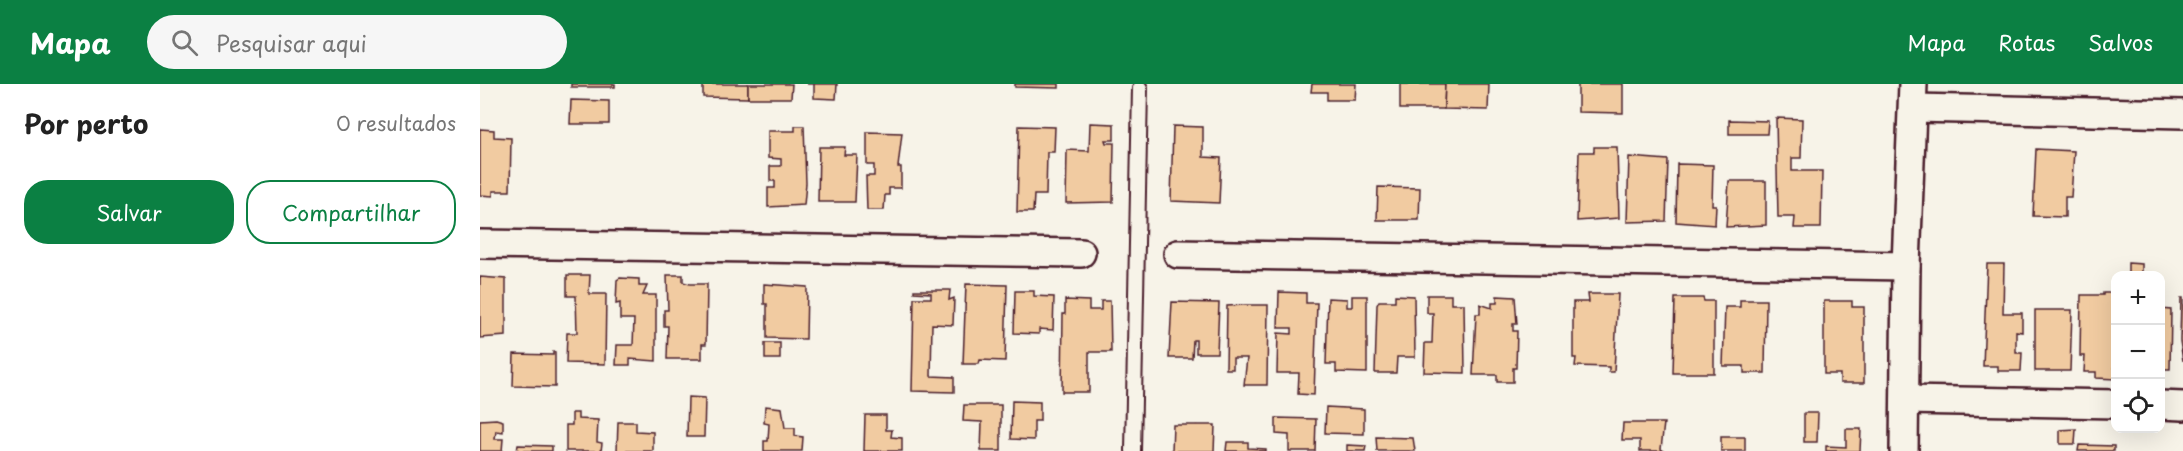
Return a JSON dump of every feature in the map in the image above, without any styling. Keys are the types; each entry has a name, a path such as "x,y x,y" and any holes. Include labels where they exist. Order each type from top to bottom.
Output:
{"street":[{"path":"1904,451 1906,266 1913,96 2183,114"},
{"path":"480,244 1081,253"},
{"path":"1178,254 1906,266"},
{"path":"1905,400 2111,404"},
{"path":"2165,405 2183,406"}],"lane":[{"path":"1133,451 1140,88"}],"building":[{"path":"571,84 615,84 615,87 571,87"},
{"path":"703,84 748,84 748,98 703,97"},
{"path":"748,84 792,84 791,98 748,98"},
{"path":"814,84 837,84 836,99 814,98"},
{"path":"1015,84 1059,84 1059,88 1015,87"},
{"path":"1312,84 1356,84 1355,100 1327,100 1327,92 1311,92"},
{"path":"1400,84 1445,84 1444,109 1400,109"},
{"path":"1445,84 1489,84 1488,110 1444,109"},
{"path":"1578,84 1623,84 1623,113 1578,112"},
{"path":"571,100 609,101 609,124 570,124"},
{"path":"1776,118 1802,119 1801,158 1792,158 1792,171 1822,171 1821,228 1794,228 1795,217 1778,217"},
{"path":"1729,120 1768,121 1767,134 1729,134"},
{"path":"1090,123 1114,124 1114,140 1105,140 1106,143 1114,143 1113,202 1066,203 1067,150 1089,151"},
{"path":"795,126 804,126 806,183 804,205 768,207 768,188 775,188 775,181 770,181 770,166 781,166 781,159 768,158 768,131 795,131"},
{"path":"1019,126 1055,127 1054,152 1047,152 1046,195 1034,195 1033,212 1017,212"},
{"path":"1173,126 1203,127 1203,157 1221,158 1219,203 1171,201"},
{"path":"480,129 494,130 494,137 511,138 510,191 493,191 493,196 480,195"},
{"path":"867,132 902,133 898,167 901,167 901,188 889,188 889,195 885,195 884,210 867,210 866,176 874,176 874,165 867,165"},
{"path":"819,147 845,147 844,155 857,155 855,202 818,202"},
{"path":"1594,147 1617,147 1619,218 1577,221 1579,152 1594,152"},
{"path":"2036,149 2074,151 2071,197 2065,197 2065,217 2033,216"},
{"path":"1629,157 1668,160 1666,221 1627,222"},
{"path":"1677,164 1713,165 1712,205 1716,205 1715,225 1676,222"},
{"path":"1729,181 1766,181 1766,225 1726,227"},
{"path":"1378,187 1420,188 1419,220 1377,220"},
{"path":"2128,263 2142,264 2142,271 2128,271"},
{"path":"1987,264 2004,264 2003,313 2022,313 2022,332 2016,331 2016,353 2022,353 2021,371 1998,371 1998,366 1983,366"},
{"path":"567,275 590,275 589,294 606,294 605,364 566,363 567,333 577,333 576,296 567,296"},
{"path":"667,275 683,275 683,282 690,284 707,284 706,344 702,344 702,359 667,359 668,326 664,326 664,310 668,310"},
{"path":"480,277 506,279 506,336 480,338"},
{"path":"620,278 639,279 639,286 647,286 643,295 656,295 656,361 630,359 630,365 616,365 617,345 633,345 634,319 620,319 620,303 616,304 617,280"},
{"path":"764,284 807,287 806,339 767,338 767,304 764,304"},
{"path":"966,284 1007,285 1005,361 980,360 979,364 963,364"},
{"path":"914,290 950,290 949,300 954,298 953,325 932,324 931,376 954,377 954,392 912,391 914,298 931,298 931,293 914,292"},
{"path":"1015,291 1034,291 1034,296 1054,297 1053,330 1039,329 1039,334 1014,333"},
{"path":"1279,292 1306,293 1306,303 1317,303 1314,395 1298,394 1299,373 1277,373 1278,333 1292,334 1292,328 1278,328"},
{"path":"2103,293 2111,293 2111,379 2096,378 2096,372 2084,372 2085,356 2080,356 2081,295 2103,295"},
{"path":"1588,294 1618,294 1614,372 1609,372 1609,367 1575,366 1573,302 1589,302"},
{"path":"1395,295 1414,296 1415,357 1397,357 1396,373 1375,373 1377,305 1379,301 1395,301"},
{"path":"1427,295 1451,295 1451,304 1464,304 1465,373 1424,372 1425,343 1432,343 1433,313 1427,313"},
{"path":"1352,296 1367,296 1367,373 1336,372 1336,364 1326,364 1328,298 1347,299 1347,307 1352,307"},
{"path":"1497,296 1515,297 1517,324 1513,324 1513,331 1517,331 1516,368 1513,368 1513,382 1497,382 1497,375 1473,375 1476,314 1480,314 1480,304 1492,308 1492,303 1497,303"},
{"path":"1675,298 1703,298 1704,301 1714,301 1714,373 1673,373"},
{"path":"2181,298 2183,298 2183,361 2180,341"},
{"path":"1065,300 1089,301 1089,310 1101,310 1101,301 1110,301 1111,352 1089,352 1089,392 1062,392"},
{"path":"1740,300 1766,300 1765,373 1744,373 1744,366 1723,366 1725,307 1740,307"},
{"path":"1824,301 1852,301 1852,307 1864,307 1864,383 1840,383 1840,374 1824,374"},
{"path":"1172,302 1219,303 1217,353 1196,353 1196,340 1193,340 1192,358 1169,358"},
{"path":"1268,305 1267,385 1244,385 1247,358 1233,358 1233,369 1226,369 1227,306"},
{"path":"2165,309 2171,310 2170,369 2165,369"},
{"path":"2035,310 2072,310 2070,371 2035,371"},
{"path":"765,343 780,343 780,359 765,359"},
{"path":"555,352 555,387 513,386 514,354 553,355"},
{"path":"688,397 705,398 704,437 687,437"},
{"path":"1012,401 1040,402 1040,421 1034,421 1034,440 1011,439"},
{"path":"964,405 1001,405 1001,451 981,451 982,422 963,421"},
{"path":"765,406 782,408 785,428 795,428 795,436 803,437 802,451 764,451 764,441 768,441 769,424 764,423"},
{"path":"1326,407 1364,409 1364,434 1325,433"},
{"path":"572,413 578,413 578,419 598,420 597,442 602,443 601,451 566,451 566,425 572,425"},
{"path":"1804,413 1818,413 1817,442 1804,442"},
{"path":"865,415 886,415 886,430 892,430 891,437 902,438 902,451 864,451"},
{"path":"1276,418 1316,419 1315,451 1289,451 1289,435 1276,434"},
{"path":"480,420 503,421 503,432 496,431 495,439 503,439 502,451 480,451"},
{"path":"618,422 636,422 636,431 653,432 653,451 617,451"},
{"path":"1623,423 1664,423 1661,449 1664,451 1640,451 1640,440 1622,440"},
{"path":"1173,425 1215,425 1214,451 1172,451"},
{"path":"1846,429 1861,429 1860,451 1826,451 1826,446 1846,447"},
{"path":"2076,429 2075,444 2060,444 2060,430"},
{"path":"1376,437 1413,438 1415,451 1377,451"},
{"path":"1721,437 1745,437 1745,451 1721,451"},
{"path":"1227,442 1248,442 1248,448 1266,449 1266,451 1226,451"},
{"path":"518,445 552,446 552,451 517,451"},
{"path":"1347,445 1366,446 1365,451 1347,451"},
{"path":"2079,445 2114,446 2114,451 2078,451"}]}
